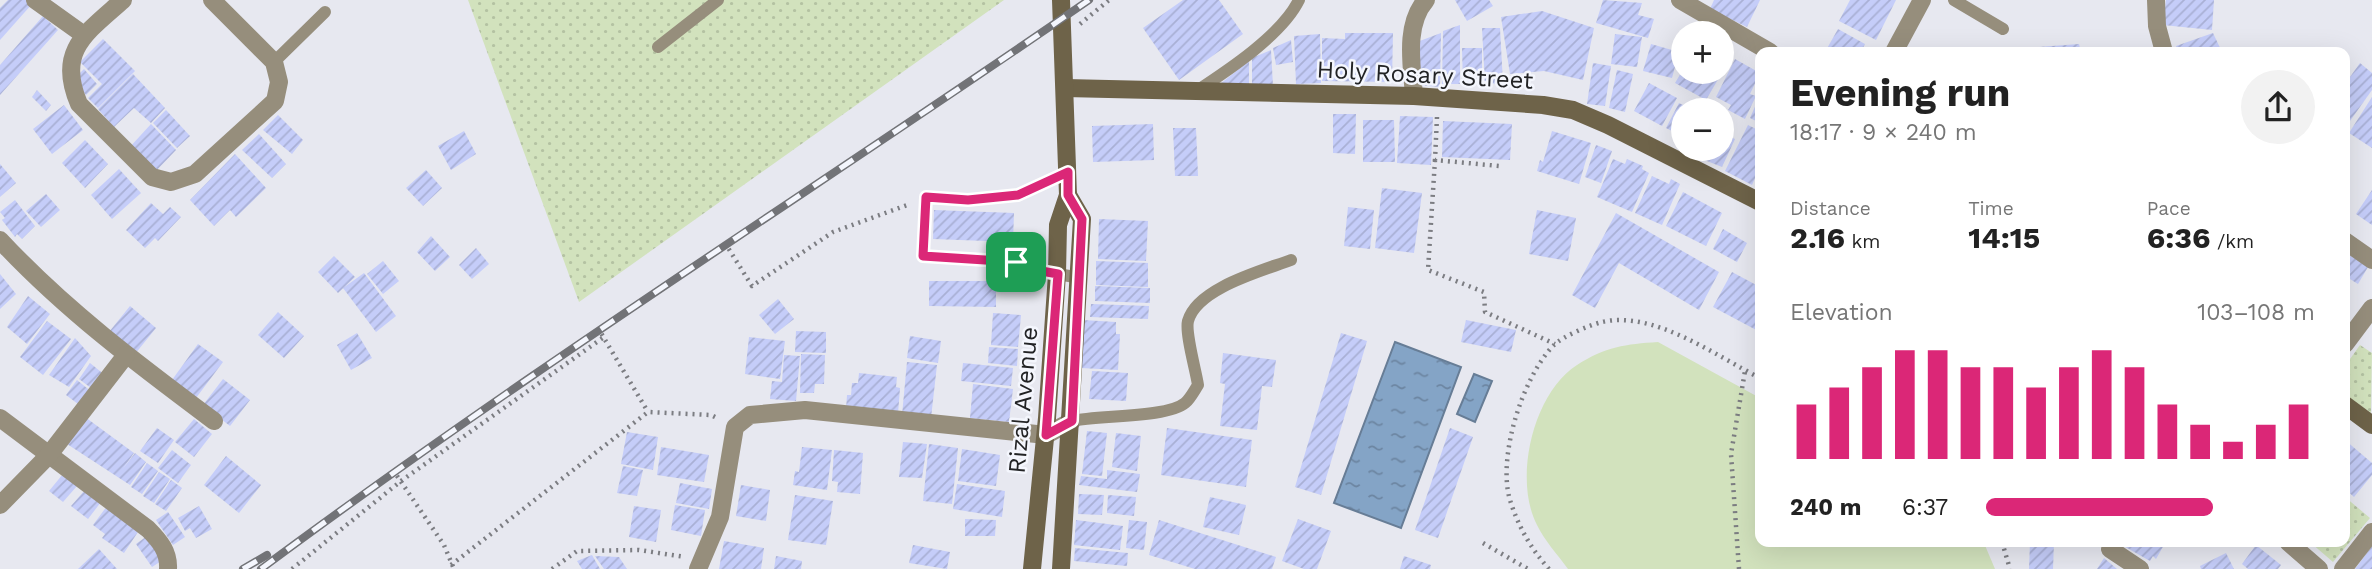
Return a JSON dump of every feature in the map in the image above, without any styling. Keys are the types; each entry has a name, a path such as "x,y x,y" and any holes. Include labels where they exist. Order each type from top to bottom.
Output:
{"main road":[{"name":"Rizal Avenue","path":"1032,569 1046,435 1058,274 1058,225 1068,195 1061,0"},
{"name":"Holy Rosary Street","path":"1065,88 1414,96 1543,105 1573,110 1703,170 1755,199"},
{"name":"Rizal Avenue","path":"1061,569 1072,421 1082,219 1068,195"},
{"path":"2350,409 2372,425"}],"street":[{"path":"35,0 83,36"},
{"path":"123,0 83,36 68,69 79,104 152,177 171,181 195,174 275,101 279,82 274,62 212,0"},
{"path":"1414,96 1411,39 1421,6 1426,0"},
{"path":"1680,0 1761,47"},
{"path":"1897,47 1922,0"},
{"path":"2156,0 2157,26 2163,47"},
{"path":"0,240 35,278 126,355 214,421"},
{"path":"2350,245 2372,260"},
{"path":"2350,337 2372,308"},
{"path":"0,505 48,456 126,355"},
{"path":"701,564 720,517 735,427 750,415 805,410 1046,435 1072,421"},
{"path":"0,418 148,529 161,542 164,566"},
{"path":"2343,569 2372,532"},
{"path":"2294,547 2319,569"},
{"path":"2110,549 2140,569"}],"lane":[{"path":"658,47 718,0"},
{"path":"1194,92 1265,38 1292,14 1299,0"},
{"path":"1954,0 2003,29"},
{"path":"274,62 326,12"},
{"path":"1068,172 1018,195 968,200 926,197 923,256 1016,262 1025,268 1080,278"},
{"path":"1072,421 1098,415 1167,412 1186,403 1198,385 1187,323 1198,302 1234,282 1292,260"}],"path":[{"path":"1061,41 1109,0"},
{"path":"1437,99 1428,270 1484,292 1485,312 1555,344"},
{"path":"1435,160 1499,166"},
{"path":"725,243 752,286 833,232 926,197"},
{"path":"1549,569 1530,547 1509,498 1507,449 1527,386 1555,344 1603,322 1655,324 1755,376"},
{"path":"598,328 648,412"},
{"path":"292,569 401,481 604,337"},
{"path":"1739,569 1731,454 1745,371"},
{"path":"393,470 444,545 453,567 648,412 711,415 735,427"},
{"path":"1483,543 1528,569"},
{"path":"2003,547 2010,569"},
{"path":"552,569 577,551 639,550 701,564"}],"green space":[{"path":"468,0 1004,0 579,302"},
{"path":"1658,342 1755,395 1755,547 1986,547 1995,569 1568,569 1540,531 1530,506 1527,485 1532,438 1549,395 1562,378 1577,365 1597,354 1636,344"},
{"path":"2360,345 2372,353 2371,413 2350,398 2350,359"},
{"path":"2350,501 2370,518 2350,542"},
{"path":"2316,547 2346,547 2333,562"}],"water":[{"path":"1395,342 1461,367 1401,528 1334,503"},
{"path":"1474,374 1492,381 1475,422 1457,414"}],"building":[{"path":"8,0 28,0 32,4 0,40 0,8"},
{"path":"1183,0 1219,0 1243,34 1179,80 1143,28"},
{"path":"1455,0 1489,0 1493,6 1467,21"},
{"path":"1603,0 1642,3 1638,15 1654,19 1648,38 1596,23"},
{"path":"1714,0 1760,0 1747,27 1710,9"},
{"path":"1850,0 1896,0 1876,40 1839,21"},
{"path":"2166,0 2214,0 2212,30 2163,25"},
{"path":"1542,11 1594,28 1583,80 1544,71 1510,74 1501,17"},
{"path":"43,16 58,30 0,95 0,65"},
{"path":"1460,25 1460,84 1442,84 1443,31"},
{"path":"1482,28 1500,28 1503,83 1485,84"},
{"path":"1838,29 1865,44 1864,47 1828,47"},
{"path":"1345,33 1393,33 1392,82 1322,81 1322,38 1345,39"},
{"path":"1441,33 1440,87 1418,85 1417,42"},
{"path":"2213,33 2220,47 2176,47"},
{"path":"1320,34 1321,83 1296,84 1294,36"},
{"path":"1615,34 1642,37 1637,67 1611,64"},
{"path":"103,39 135,71 98,108 88,98 102,84 80,62"},
{"path":"1291,40 1293,62 1276,65 1273,48"},
{"path":"1651,44 1671,50 1671,78 1643,71"},
{"path":"2079,44 2080,47 2040,47"},
{"path":"1462,48 1482,48 1482,84 1463,84"},
{"path":"1271,50 1273,86 1252,86 1252,58"},
{"path":"1735,59 1755,70 1755,84 1750,94 1755,98 1745,119 1734,113 1734,98 1718,98 1722,84 1734,84"},
{"path":"1249,61 1249,85 1220,84"},
{"path":"1593,63 1611,66 1605,106 1587,104"},
{"path":"2360,63 2372,73 2372,90 2350,121 2350,77"},
{"path":"84,69 97,84 86,95 73,80"},
{"path":"1617,70 1633,74 1625,112 1609,108"},
{"path":"133,74 165,108 151,123 134,108 114,127 98,109"},
{"path":"1649,83 1677,98 1671,98 1671,109 1662,126 1634,111"},
{"path":"1677,84 1715,84 1707,98"},
{"path":"37,90 51,105 46,111 32,97"},
{"path":"2372,97 2372,148 2350,131"},
{"path":"64,105 83,130 52,154 33,129"},
{"path":"1755,106 1755,120 1750,118"},
{"path":"166,110 190,136 177,148 153,123"},
{"path":"1333,114 1356,114 1355,154 1333,153"},
{"path":"278,115 303,140 292,154 263,130"},
{"path":"1400,116 1433,117 1431,165 1397,163"},
{"path":"1363,120 1394,120 1395,162 1363,162"},
{"path":"1443,121 1512,124 1510,160 1442,157"},
{"path":"151,124 176,150 154,173 129,148"},
{"path":"1153,124 1154,160 1093,162 1092,126"},
{"path":"1748,125 1755,128 1755,178 1752,185 1725,171 1730,161 1734,161 1734,153"},
{"path":"1173,128 1196,128 1198,176 1175,176"},
{"path":"464,131 476,154 451,170 438,146"},
{"path":"1552,131 1591,143 1579,184 1537,171 1540,160 1543,162"},
{"path":"259,134 286,164 272,178 242,150"},
{"path":"85,140 108,164 85,188 62,163"},
{"path":"1596,145 1612,151 1601,183 1585,177"},
{"path":"235,154 266,188 236,217 230,210 214,226 190,200"},
{"path":"1613,159 1625,164 1627,159 1643,166 1642,169 1649,173 1632,212 1597,197"},
{"path":"1707,161 1725,161 1722,167"},
{"path":"0,164 16,183 0,197"},
{"path":"119,169 141,193 112,219 91,195"},
{"path":"426,170 442,188 423,206 406,188"},
{"path":"1652,176 1669,184 1671,179 1680,184 1662,225 1635,213"},
{"path":"1382,188 1422,193 1414,253 1375,248"},
{"path":"2372,190 2372,225 2356,214"},
{"path":"1683,192 1722,213 1706,246 1666,226"},
{"path":"46,194 60,210 41,227 26,211"},
{"path":"15,200 35,226 22,239 17,234 15,237 2,220 5,218 0,212"},
{"path":"151,203 163,214 170,207 181,217 158,241 155,238 145,248 126,230"},
{"path":"1348,207 1374,210 1370,249 1344,246"},
{"path":"934,210 1014,213 1013,242 933,239"},
{"path":"1537,210 1576,218 1568,261 1529,254"},
{"path":"1616,213 1719,272 1699,310 1619,263 1595,308 1572,295"},
{"path":"1099,219 1148,221 1146,261 1098,259"},
{"path":"1723,229 1747,243 1737,262 1713,249"},
{"path":"431,236 450,257 435,271 417,252"},
{"path":"476,248 489,264 472,279 459,265"},
{"path":"2350,255 2368,267 2358,284 2350,279"},
{"path":"334,256 355,277 338,293 318,272"},
{"path":"383,261 399,281 383,294 367,274"},
{"path":"1096,261 1148,263 1148,287 1096,285"},
{"path":"1732,272 1755,284 1755,329 1713,307"},
{"path":"364,273 396,316 376,332 343,288"},
{"path":"0,274 16,294 0,309"},
{"path":"929,281 996,281 996,307 929,306"},
{"path":"1095,286 1150,288 1150,303 1095,301"},
{"path":"28,296 50,314 27,344 7,327"},
{"path":"778,299 794,319 775,334 759,315"},
{"path":"1091,304 1149,306 1148,319 1090,317"},
{"path":"130,306 156,328 135,354 109,332"},
{"path":"278,312 304,336 284,358 258,335"},
{"path":"993,313 1021,315 1018,347 991,345"},
{"path":"1083,320 1116,322 1116,334 1120,334 1118,370 1081,368"},
{"path":"1466,320 1516,330 1511,352 1461,342"},
{"path":"47,321 71,339 43,375 20,357"},
{"path":"796,331 826,332 826,353 795,352"},
{"path":"357,333 372,358 351,370 337,345"},
{"path":"1341,333 1367,341 1321,495 1295,487"},
{"path":"910,336 941,341 938,363 907,358"},
{"path":"749,337 785,341 780,379 745,374"},
{"path":"75,338 91,356 69,387 49,375"},
{"path":"198,344 223,362 196,398 172,380"},
{"path":"989,347 1018,349 1017,366 988,363"},
{"path":"1223,353 1276,360 1272,387 1262,386 1257,430 1220,426 1225,384 1220,383"},
{"path":"801,354 825,355 824,384 815,384 814,393 800,393"},
{"path":"784,355 800,356 796,401 770,399 772,381 782,382"},
{"path":"907,362 937,365 931,418 902,415"},
{"path":"90,363 106,376 95,391 79,379"},
{"path":"963,363 1013,368 1011,386 961,381"},
{"path":"1092,371 1128,373 1126,401 1089,399"},
{"path":"859,373 897,377 896,387 900,388 898,414 846,409 847,395 851,395 852,383 858,383"},
{"path":"223,379 250,400 230,426 203,405"},
{"path":"77,380 93,393 82,407 66,395"},
{"path":"973,384 1013,389 1009,422 970,418"},
{"path":"85,417 134,453 122,470 135,453 146,462 130,485 67,444"},
{"path":"194,419 212,434 194,457 175,442"},
{"path":"157,428 174,440 158,463 140,451"},
{"path":"1167,428 1252,440 1246,487 1161,475"},
{"path":"1450,428 1473,437 1438,538 1415,530"},
{"path":"1087,431 1107,433 1102,476 1082,474"},
{"path":"627,432 658,437 653,470 621,464"},
{"path":"1116,433 1141,436 1137,471 1112,467"},
{"path":"903,442 927,444 922,478 899,477"},
{"path":"929,444 958,448 952,504 923,501"},
{"path":"2350,444 2372,463 2372,475 2354,497 2350,493"},
{"path":"661,447 709,455 704,482 657,475"},
{"path":"802,447 832,450 827,490 793,485 795,471 799,472"},
{"path":"962,449 1000,455 996,486 958,481"},
{"path":"172,450 191,465 178,483 158,468"},
{"path":"834,450 863,453 860,494 837,492 838,482 832,481"},
{"path":"226,456 261,485 239,513 204,485"},
{"path":"147,463 158,471 142,494 131,487"},
{"path":"623,466 643,470 637,496 617,493"},
{"path":"1107,470 1140,474 1137,492 1079,485 1081,476 1107,479"},
{"path":"159,472 170,479 154,503 143,496"},
{"path":"63,474 77,486 63,502 49,491"},
{"path":"171,480 182,488 166,511 155,504"},
{"path":"680,483 712,489 709,509 676,503"},
{"path":"957,484 1005,491 1002,517 953,509"},
{"path":"741,485 770,490 766,521 736,516"},
{"path":"85,490 101,502 88,519 71,506"},
{"path":"1079,494 1104,495 1102,515 1078,514"},
{"path":"795,495 833,501 826,545 788,540"},
{"path":"1108,495 1136,497 1134,516 1107,513"},
{"path":"1210,497 1246,505 1239,535 1203,527"},
{"path":"675,505 705,510 701,536 671,530"},
{"path":"107,506 140,529 124,553 102,538 105,534 93,525"},
{"path":"199,506 212,529 196,538 190,528 185,531 178,518"},
{"path":"634,506 661,510 656,542 629,537"},
{"path":"168,512 185,537 173,545 156,520"},
{"path":"965,519 996,520 995,536 965,536"},
{"path":"1298,519 1331,531 1317,569 1304,569 1282,561"},
{"path":"1076,520 1123,526 1120,550 1074,545"},
{"path":"1129,520 1147,522 1144,550 1126,548"},
{"path":"1159,520 1276,557 1272,569 1195,569 1149,555"},
{"path":"147,536 163,560 152,567 136,544"},
{"path":"724,541 764,548 761,569 719,569"},
{"path":"913,545 950,552 947,569 909,563"},
{"path":"2372,546 2372,569 2355,569"},
{"path":"2030,547 2054,547 2053,569 2029,569"},
{"path":"2126,547 2163,547 2156,559 2153,556 2150,561"},
{"path":"2255,547 2258,547 2281,565 2278,569 2248,569 2242,564"},
{"path":"1075,548 1128,553 1127,566 1074,561"},
{"path":"99,549 117,569 78,569"},
{"path":"2226,553 2234,569 2201,569 2200,566"},
{"path":"592,555 600,569 582,569 577,561"},
{"path":"595,556 619,557 627,569 604,569"},
{"path":"776,556 802,561 801,569 774,569"},
{"path":"1404,556 1431,565 1430,569 1400,569"},
{"path":"2104,558 2117,569 2097,569"}],"railway":[{"path":"261,569 568,351 1089,0"},
{"path":"243,569 267,555"}],"route":[{"path":"1068,172 1068,195 1082,219 1072,421 1046,435 1058,274 1025,268 1016,262 923,256 926,197 968,200 1018,195 1068,172"}]}
